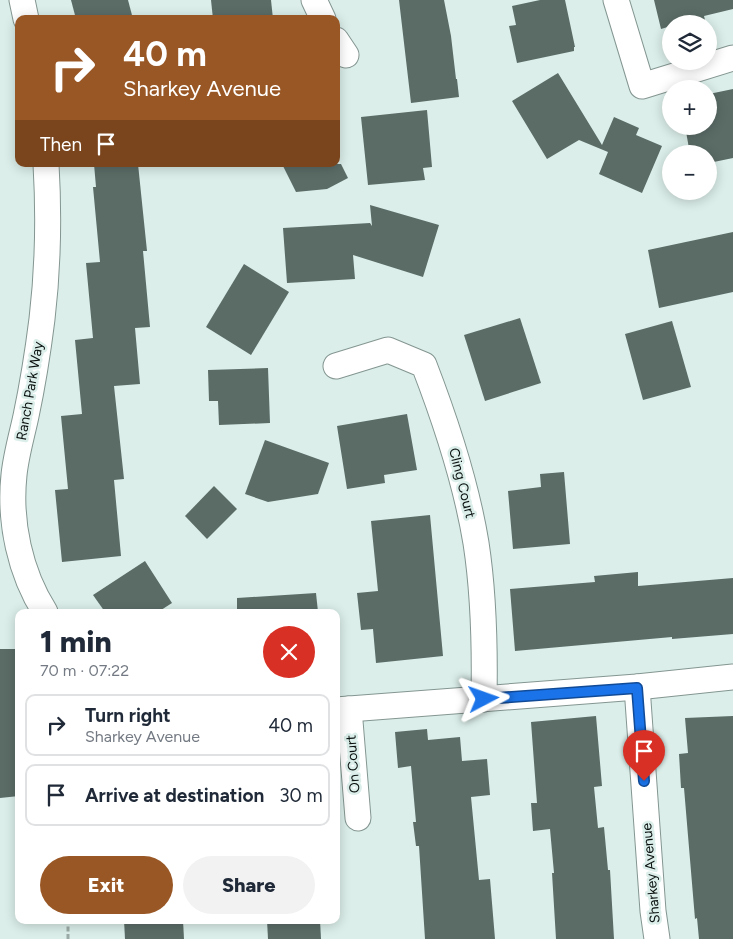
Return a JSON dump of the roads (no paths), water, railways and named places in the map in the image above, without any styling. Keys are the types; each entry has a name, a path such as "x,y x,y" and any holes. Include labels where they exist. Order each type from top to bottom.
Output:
{"street":[{"path":"22,0 25,15"},
{"path":"314,0 321,15"},
{"path":"616,0 642,86 733,58"},
{"name":"Ranch Park Way","path":"44,609 29,580 20,554 15,528 13,501 14,474 33,381 42,317 47,253 46,167"},
{"name":"Cling Court","path":"336,366 388,350 424,365 444,416 465,491 476,542 482,594 485,647 484,699"},
{"path":"343,710 637,688 733,677"},
{"name":"Sharkey Avenue","path":"637,688 653,911 658,939"},
{"name":"On Court","path":"343,710 358,818"}]}
